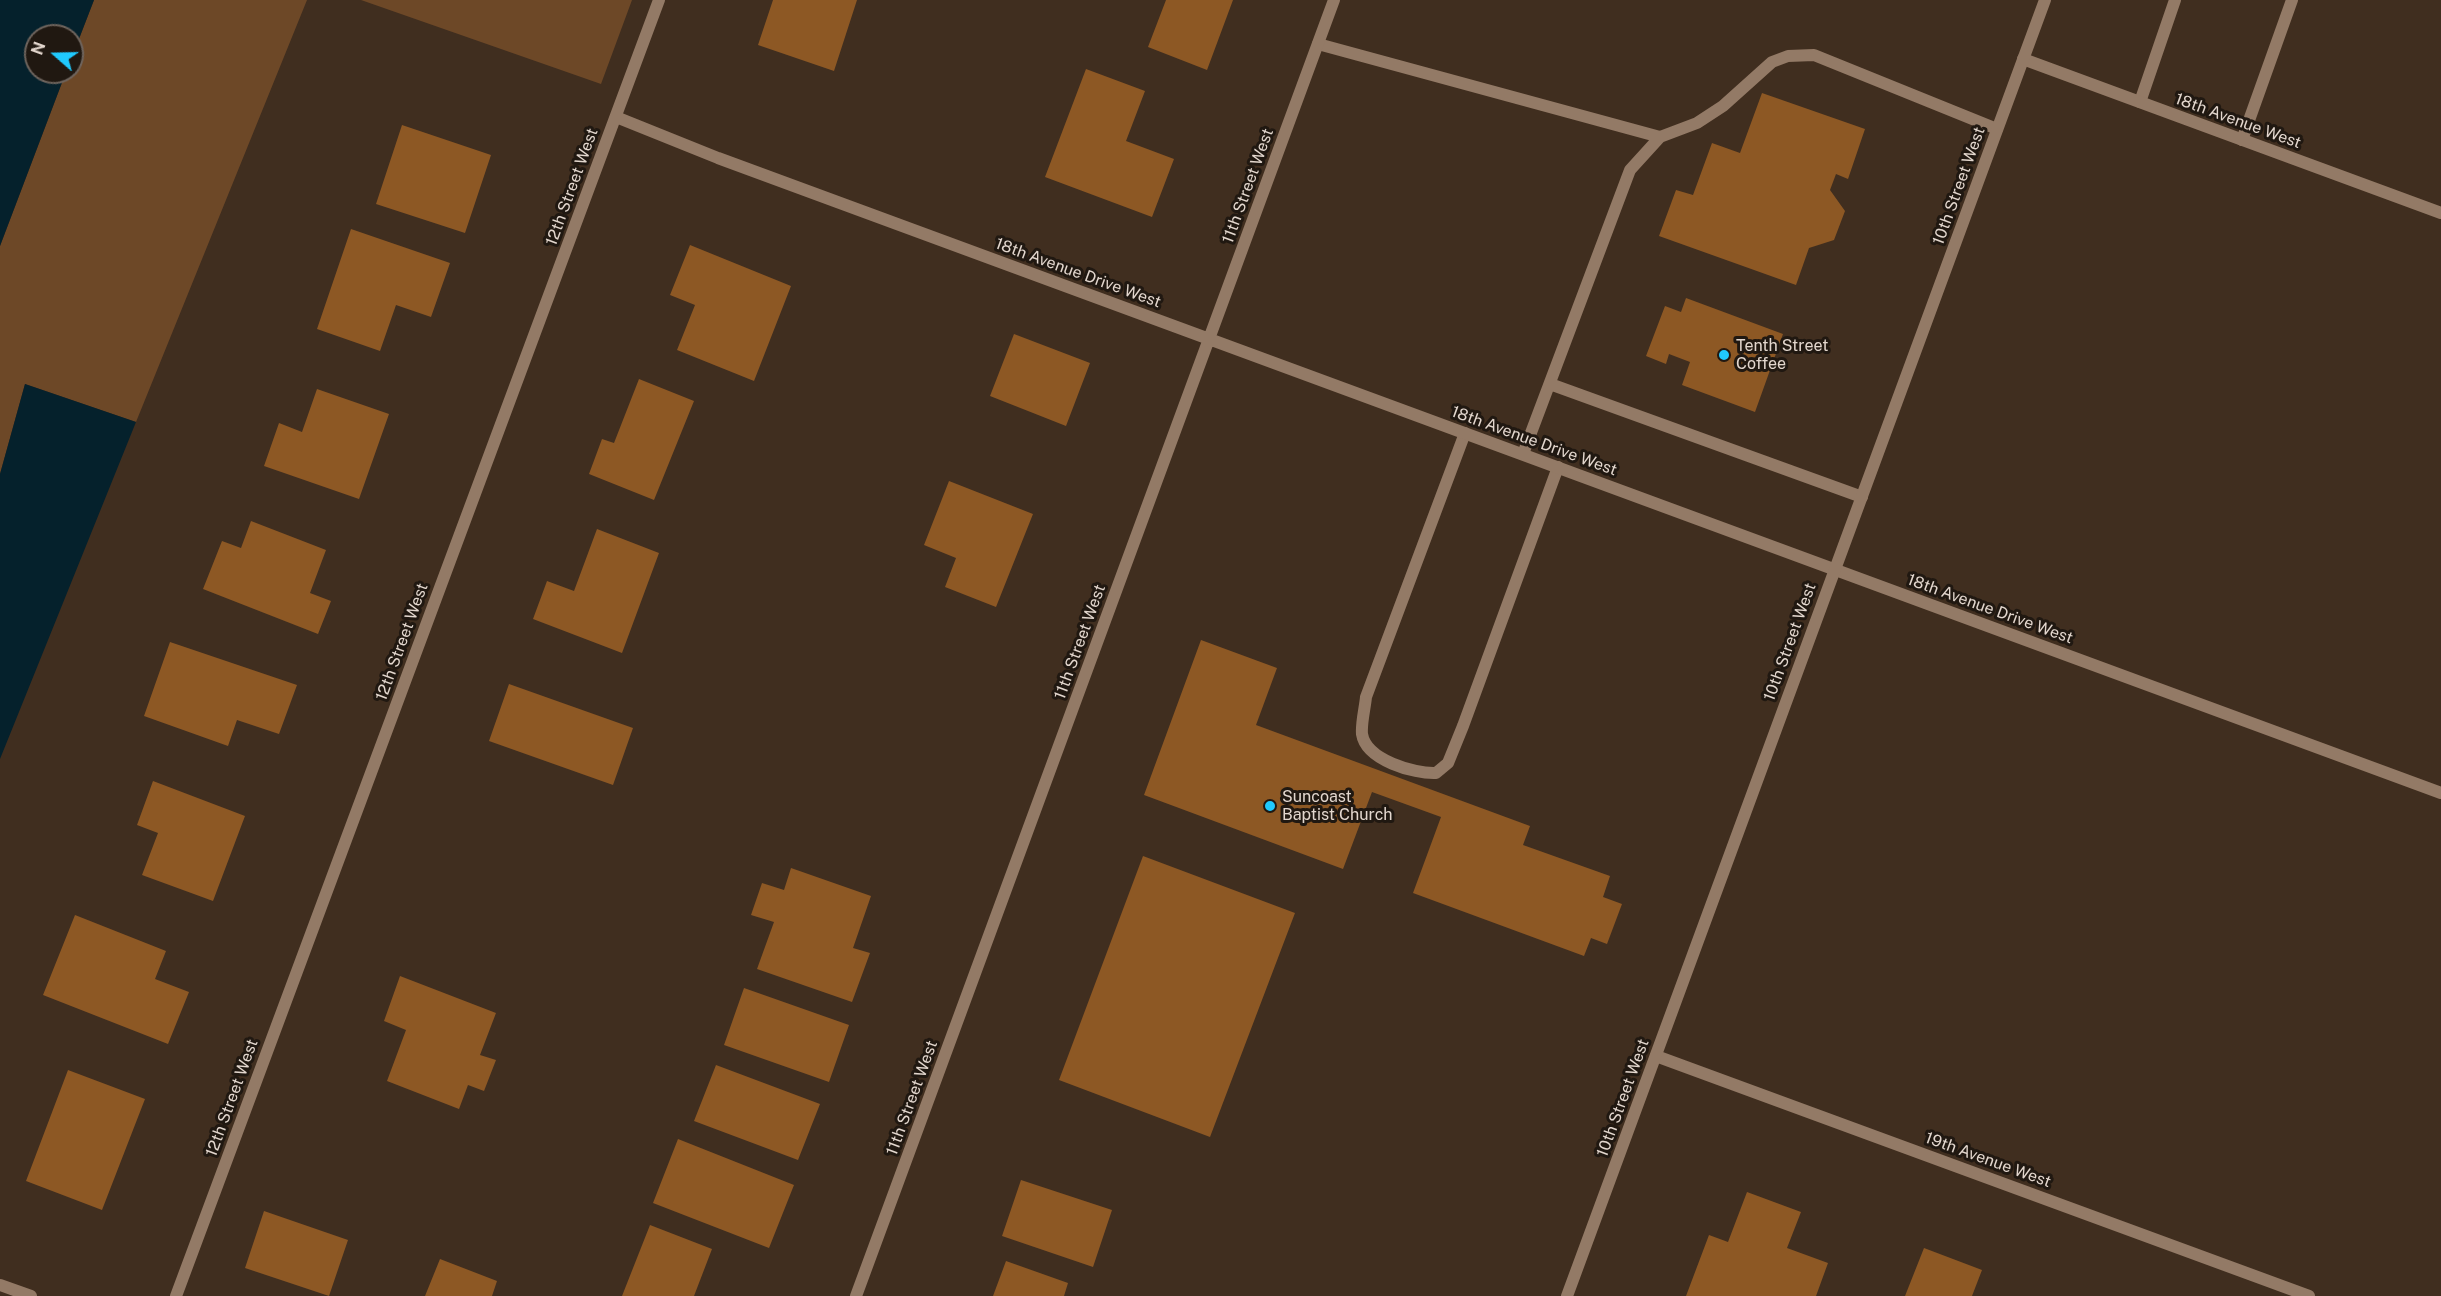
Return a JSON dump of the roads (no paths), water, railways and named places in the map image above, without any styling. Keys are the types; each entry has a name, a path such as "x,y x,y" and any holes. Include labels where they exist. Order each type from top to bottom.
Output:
{"street":[{"name":"12th Street West","path":"176,1296 659,0"},
{"name":"11th Street West","path":"856,1296 1334,0"},
{"name":"10th Street West","path":"1567,1296 2045,0"},
{"path":"2140,102 2175,0"},
{"path":"2242,140 2292,0"},
{"path":"1318,44 1660,137"},
{"path":"1523,454 1630,170 1660,137 1697,123 1715,112 1772,62 1788,56 1814,56 1997,129"},
{"name":"18th Avenue West","path":"2023,59 2441,213"},
{"name":"18th Avenue Drive West","path":"616,117 729,162 2441,793"},
{"path":"1550,384 1862,497"},
{"path":"1465,433 1366,697 1362,735 1370,750 1386,761 1413,771 1422,774 1436,773 1448,763 1558,467"},
{"name":"19th Avenue West","path":"1656,1056 2309,1296"},
{"path":"0,1285 31,1296"}],"water":[{"path":"0,0 94,0 84,26 84,24 24,24 24,84 61,84 0,246"},
{"path":"25,384 136,422 0,759 0,474"}],"place":[{"name":"Tenth Street Coffee","path":"1724,355"},
{"name":"Suncoast Baptist Church","path":"1270,806"}]}
